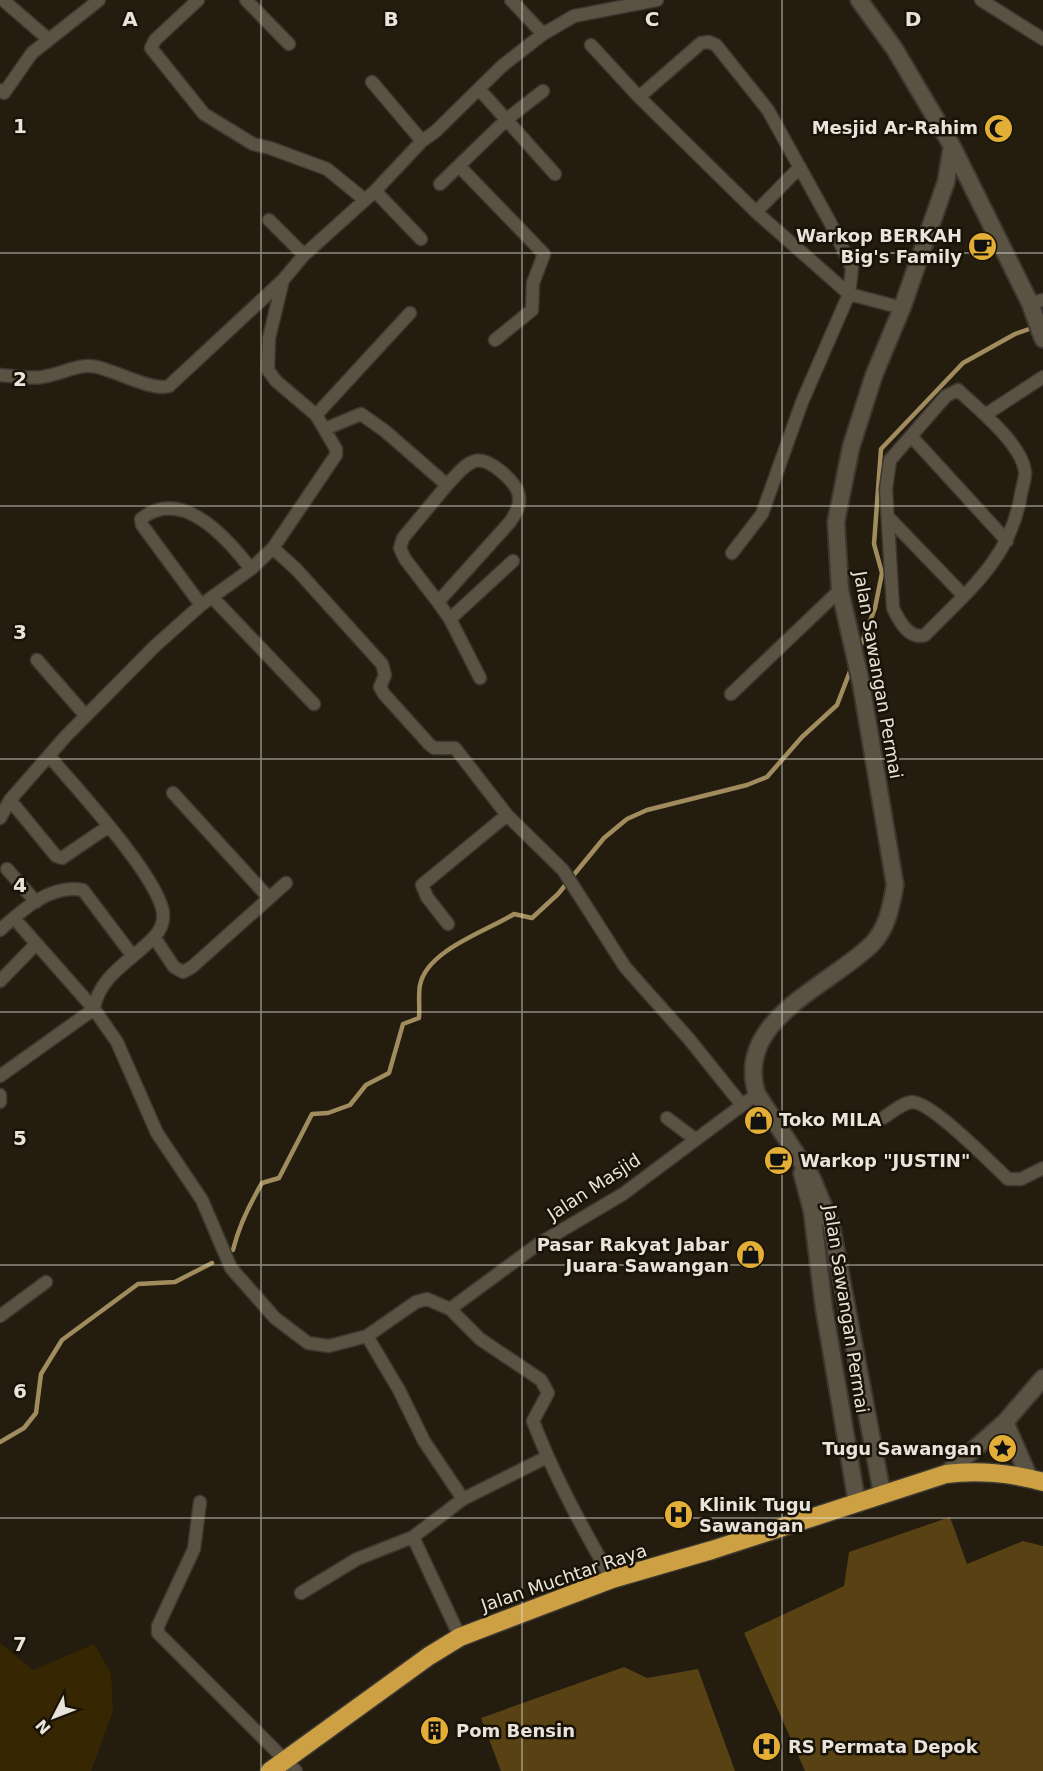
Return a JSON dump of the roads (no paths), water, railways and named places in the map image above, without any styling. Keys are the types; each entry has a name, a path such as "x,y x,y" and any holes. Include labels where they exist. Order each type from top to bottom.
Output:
{"highway":[{"name":"Jalan Muchtar Raya","path":"270,1771 291,1765 429,1656 460,1637 612,1579 666,1564 946,1474 966,1471 1036,1480"}],"street":[{"path":"3,0 47,39"},
{"path":"1,94 32,53 99,0"},
{"path":"198,0 155,40 151,48 186,94 204,114 252,144 270,148 327,169 365,200"},
{"path":"246,0 289,44"},
{"path":"511,0 543,34"},
{"path":"0,375 47,376 73,368 94,366 122,373 154,388 163,388 283,280 304,255 375,191 422,141 478,88 543,34 574,16 657,0"},
{"path":"859,0 883,31 952,146 1035,307 1042,338"},
{"path":"981,0 1043,39"},
{"path":"639,97 701,43 709,42 716,45 768,110 852,268 849,294 802,402 762,514 732,553"},
{"path":"591,45 639,97 756,212 849,294 902,308"},
{"path":"372,82 422,141"},
{"path":"478,88 555,174"},
{"path":"440,184 507,119 543,91"},
{"name":"Jalan Sawangan Permai","path":"857,1503 834,1370 819,1209 798,1157 757,1094 752,1080 753,1065 764,1037 776,1017 872,943 889,918 895,885 861,683 840,590 836,522 850,447 874,375 902,308 946,182 952,146"},
{"path":"459,166 544,254 533,283 532,310 495,340"},
{"path":"756,212 800,167"},
{"path":"375,191 421,239"},
{"path":"270,220 304,255"},
{"path":"0,818 10,800 86,716 156,646 201,605 251,569 273,548 336,455 336,449 316,415 276,381 268,370 269,338 283,280"},
{"path":"316,415 410,313"},
{"path":"985,415 1043,377"},
{"path":"958,390 985,415 1014,447 1025,471 1017,519 1007,541 987,573 925,635 912,636 898,619 893,608 886,489 890,460 946,396 958,390"},
{"path":"325,429 361,414 385,431 447,485"},
{"path":"911,436 1007,541"},
{"path":"438,602 510,522 519,508 518,491 493,464 478,460 468,464 447,485 403,538 400,548 405,559 450,619 480,678"},
{"path":"201,605 142,525 141,519 148,513 163,507 185,510 193,514 231,545 251,569"},
{"path":"888,517 964,596"},
{"path":"273,548 297,570 382,664 385,675 380,687 384,694 429,744 443,749 450,746 455,748 507,815 563,870 630,974 689,1039 741,1105"},
{"path":"450,619 513,561"},
{"path":"731,694 840,590"},
{"path":"212,597 314,704"},
{"path":"37,660 86,716"},
{"path":"0,1076 94,1009 96,995 132,956 154,938 162,927 164,915 160,902 109,826 50,757"},
{"path":"173,794 269,898"},
{"path":"10,800 56,856 62,858 109,826"},
{"path":"448,924 427,897 422,885 507,815"},
{"path":"7,869 36,902"},
{"path":"154,938 174,967 183,972 192,967 286,883"},
{"path":"0,930 49,894 67,887 83,890 132,956"},
{"path":"20,925 94,1009 117,1042 157,1133 202,1200 231,1268 275,1318 308,1343 329,1346 367,1336 416,1302 427,1299 450,1309 480,1339 545,1386 548,1393 533,1421 547,1457 583,1530 612,1579"},
{"path":"0,981 36,944"},
{"name":"Jalan Masjid","path":"450,1309 537,1245 623,1194 757,1094"},
{"path":"0,1095 0,1102"},
{"path":"883,1118 905,1104 918,1103 962,1135 1008,1179 1021,1179 1043,1168"},
{"path":"667,1118 695,1139"},
{"name":"Jalan Sawangan Permai","path":"819,1209 831,1224 882,1493"},
{"path":"0,1316 46,1282"},
{"path":"367,1336 399,1390 424,1441 463,1499"},
{"path":"834,1370 858,1366"},
{"path":"946,1474 1005,1422 1043,1378"},
{"path":"1005,1422 1036,1480"},
{"path":"301,1593 357,1559 413,1537 463,1499 547,1457"},
{"path":"200,1502 195,1549 158,1626 158,1633 291,1765"},
{"path":"413,1537 460,1637"}],"waterway":[{"path":"859,650 875,608 882,573 874,544 881,449 963,363 1015,334 1035,327"},
{"path":"233,1250 245,1215 262,1183 279,1178 312,1114 328,1113 350,1105 366,1085 389,1073 403,1024 419,1018 420,985 425,973 434,962 460,943 514,914 532,918 558,894 604,838 627,819 647,810 747,785 767,777 802,737 837,705 852,666"},
{"path":"0,1442 24,1428 36,1413 41,1374 62,1340 138,1284 175,1282 212,1263"}],"place":[{"name":"Mesjid Ar-Rahim","path":"999,128"},
{"name":"Warkop BERKAH Big's Family","path":"983,246"},
{"name":"Toko MILA","path":"758,1120"},
{"name":"Warkop \"JUSTIN\"","path":"779,1161"},
{"name":"Pasar Rakyat Jabar Juara Sawangan","path":"750,1255"},
{"name":"Tugu Sawangan","path":"1003,1449"},
{"name":"Klinik Tugu Sawangan","path":"678,1515"},
{"name":"Pom Bensin","path":"435,1731"},
{"name":"RS Permata Depok","path":"767,1747"}]}
